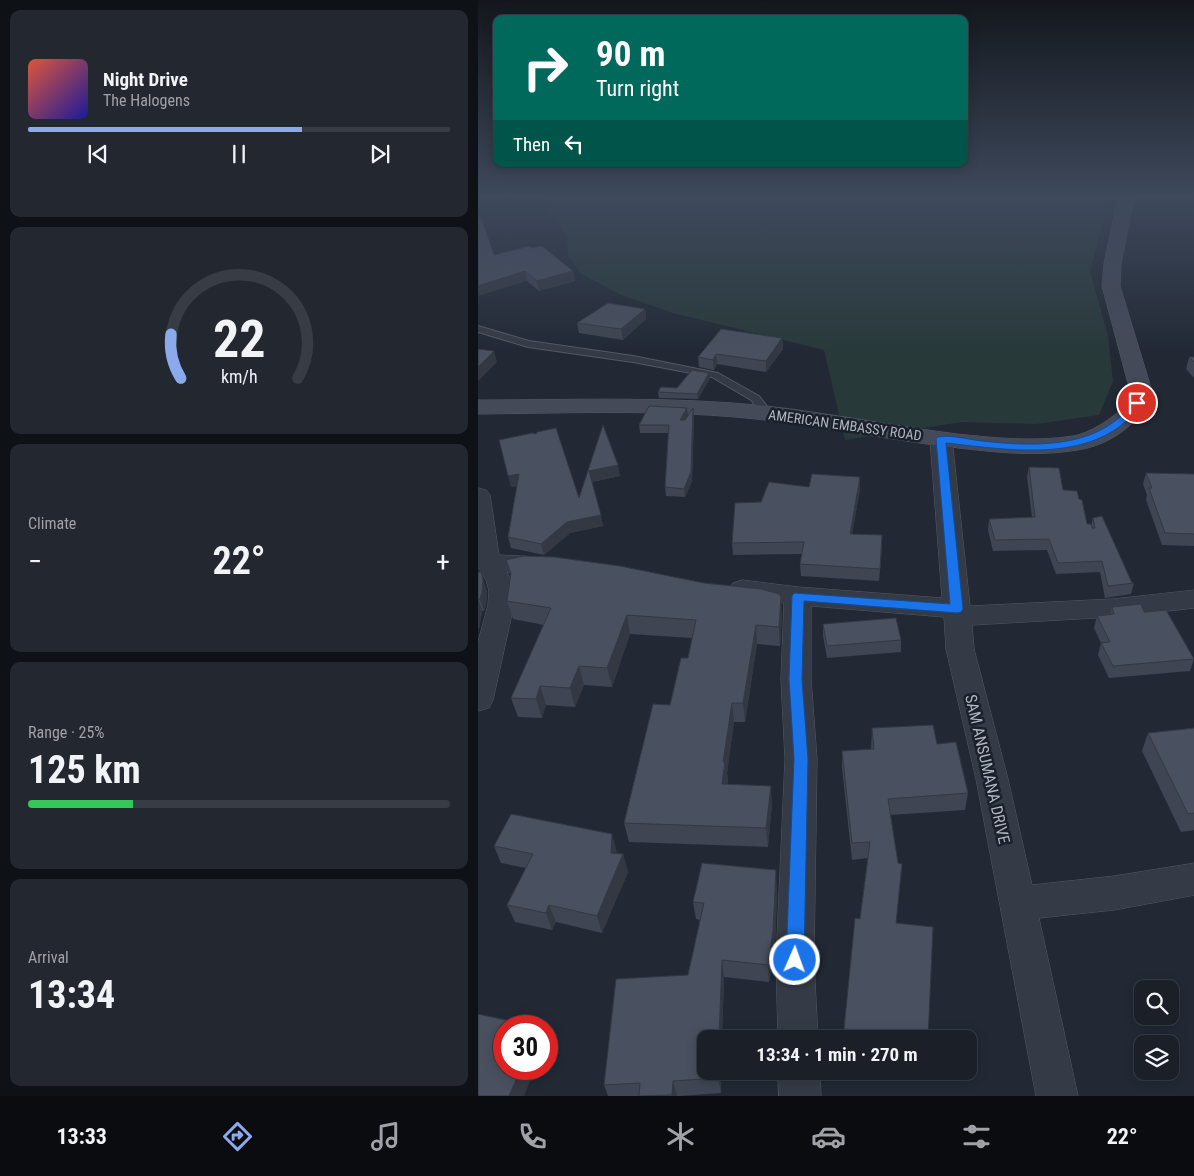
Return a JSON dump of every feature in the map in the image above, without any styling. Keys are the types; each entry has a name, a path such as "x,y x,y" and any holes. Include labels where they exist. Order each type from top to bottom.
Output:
{"street":[{"name":"AMERICAN EMBASSY ROAD","path":"478,407 651,406 767,414 1009,447 1063,445 1082,442 1098,436 1115,426 1130,413 1137,403 1140,391 1134,362 1114,299 1110,275 1116,249"},
{"name":"SAM ANSUMANA DRIVE","path":"941,439 960,649 992,779 1057,1096"},
{"path":"478,495 488,563 499,580 502,591 501,605 478,700"},
{"path":"488,563 568,567"},
{"path":"721,586 798,596 957,612 1113,608 1194,598"},
{"path":"798,596 796,679 801,759 795,960 798,1030"},
{"path":"1016,903 1114,893 1194,878"},
{"path":"799,1080 800,1096"}],"lane":[{"path":"478,329 528,344 633,359 715,376 755,398 767,414"}],"shaded area":[{"path":"568,249 1096,249 1090,271 1108,336 1113,381 1099,415 1036,424 962,422 845,440 824,350 673,313 621,295 580,273 568,255"}],"building":[{"path":"478,249 492,249 494,255 517,249 546,249 573,271 537,281 525,271 478,286"},
{"path":"608,303 645,309 621,329 577,323"},
{"path":"721,329 782,338 766,361 716,354 713,360 698,357"},
{"path":"478,349 494,351 478,367"},
{"path":"1189,357 1195,357 1195,363"},
{"path":"692,370 709,373 697,394 658,392 661,387 677,388"},
{"path":"649,406 687,408 680,420 685,420 693,408 691,472 684,489 665,487 669,425 639,425"},
{"path":"603,425 618,465 589,471 601,515 567,522 541,544 508,537 519,474 508,476 499,440 532,433 536,434 537,432 556,428 579,498"},
{"path":"1029,467 1059,468 1063,490 1077,491 1079,499 1082,500 1087,524 1091,524 1092,528 1095,528 1093,518 1102,516 1132,583 1134,583 1108,586 1102,561 1058,563 1049,539 995,540 989,519 1035,517"},
{"path":"1146,473 1195,474 1195,534 1165,533 1149,488 1152,488"},
{"path":"812,474 860,477 850,534 882,535 880,569 800,564 804,542 732,543 735,503 761,502 769,482 809,487"},
{"path":"523,556 554,557 620,566 704,583 761,589 779,594 781,597 779,627 756,625 743,703 732,703 723,762 725,762 722,784 771,786 766,828 624,823 653,704 670,705 681,658 688,658 696,620 627,615 607,668 579,666 570,688 540,686 536,699 511,698 551,608 507,601 511,573 506,560"},
{"path":"478,572 481,572 483,579 480,599 478,599"},
{"path":"1141,604 1144,612 1166,610 1194,659 1113,666 1101,643 1110,642 1097,616 1114,614 1112,607"},
{"path":"896,618 901,640 827,646 823,624"},
{"path":"933,725 937,744 956,742 968,793 888,799 898,863 902,864 896,923 933,927 928,1030 844,1030 855,918 860,919 870,842 852,843 842,751 874,749 872,728"},
{"path":"1195,728 1195,813 1188,814 1148,733"},
{"path":"511,814 612,834 611,853 623,854 597,916 549,905 546,913 507,905 533,854 494,846"},
{"path":"702,863 776,870 773,931 768,965 722,960 719,1030 697,1030 697,1079 673,1081 672,1095 639,1096 640,1083 604,1085 616,979 688,975 704,903 693,902"},
{"path":"478,1014 493,1017 493,1080 516,1080 509,1096 478,1096"}],"route":[{"path":"795,960 801,759 796,679 798,596 957,609 941,439 1009,447 1042,447 1082,442 1098,436 1115,426 1130,413 1137,403"}]}
